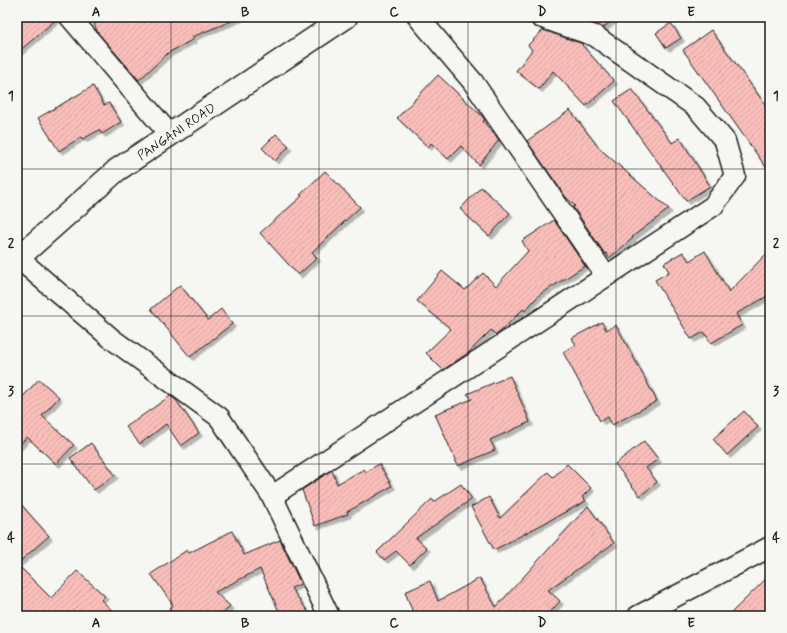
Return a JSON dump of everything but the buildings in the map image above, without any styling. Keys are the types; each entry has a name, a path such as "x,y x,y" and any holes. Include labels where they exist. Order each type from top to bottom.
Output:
{"main road":[{"name":"PANGANI ROAD","path":"17,258 118,170 346,17"}],"street":[{"path":"70,17 170,135"},
{"path":"418,17 473,82 606,276"},
{"path":"272,496 713,206 735,176 725,141 696,107 595,36 540,17"},
{"path":"17,258 112,339 219,418 272,496 328,616"},
{"path":"638,616 770,547"}]}
